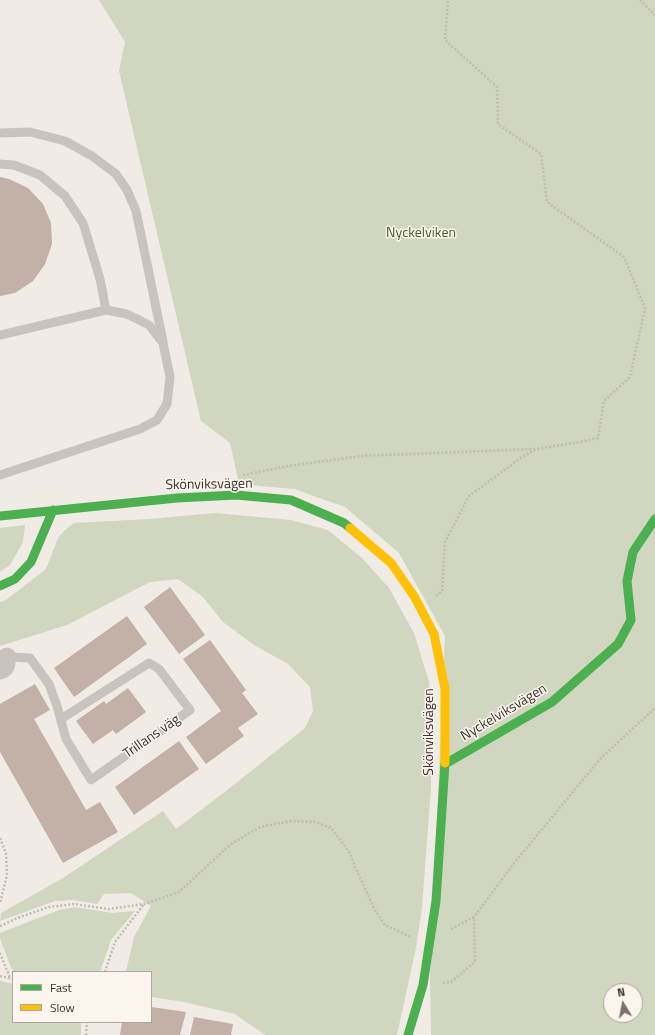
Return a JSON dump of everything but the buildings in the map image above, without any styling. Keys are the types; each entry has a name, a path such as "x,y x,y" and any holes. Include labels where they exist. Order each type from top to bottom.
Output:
{"street":[{"name":"Skönviksvägen","path":"0,516 178,498 236,495 291,500 344,523 391,563 414,596 434,634 445,689 445,764 436,901 423,985 408,1035"},
{"path":"0,586 15,579 31,562 53,510"},
{"name":"Nyckelviksvägen","path":"445,764 552,702 618,644 631,620 627,582 633,552 655,519"}],"lane":[{"path":"0,133 30,132 65,141 92,156 116,174 127,190 136,211 170,377 167,404 157,420 140,429 0,475"},
{"path":"0,164 14,165 40,175 65,196 82,223 100,279 106,310"},
{"path":"0,335 106,310 127,314 149,325 163,343"},
{"name":"Trillans väg","path":"4,663 30,658 49,684 66,738 91,780 190,710 159,669 149,663 61,719"}],"path":[{"path":"236,495 242,475 288,466 361,456 536,449 598,438 604,401 630,377 645,308 624,257 547,202 541,154 498,124 497,87 445,40 448,0"},
{"path":"640,0 655,15"},
{"path":"422,610 442,591 445,542 469,496 522,457 536,449"},
{"path":"446,931 474,916 515,862 600,760 655,708"},
{"path":"0,926 20,917 50,907 74,904 109,909 144,904 179,892 231,844 260,827 291,821 316,822 331,828 350,853 375,910 385,925 412,937"},
{"path":"0,838 6,853 8,875 0,903"},
{"path":"105,971 115,942 144,904"},
{"path":"423,985 451,982 475,962 474,916"},
{"path":"0,953 11,978"},
{"path":"0,976 11,978"},
{"path":"86,1035 88,1023"}],"green space":[{"name":"Nyckelviken","path":"99,0 655,0 655,1035 431,1035 430,979 445,636 399,553 345,507 294,489 239,484 230,443 201,421 119,71 125,42"},
{"path":"215,513 291,520 328,530 362,558 389,588 414,633 429,682 432,717 431,787 422,908 416,948 397,1035 265,1035 235,1014 184,1002 152,997 152,971 126,971 134,937 151,906 131,893 104,894 97,904 73,900 55,901 0,921 1,913 63,878 163,811 176,829 305,728 313,711 310,687 288,664 254,645 223,622 203,597 178,579 150,582 67,625 0,646 0,602 6,600 46,569 58,538 65,530 74,523 150,519"},
{"path":"25,525 23,542 10,565 0,572 0,528"},
{"path":"75,907 112,913 135,911 111,940 100,971 14,971 11,968 0,938 0,933 59,910"},
{"path":"0,981 12,984 12,1023 81,1023 81,1035 0,1035"}],"traffic: fast":[{"path":"0,516 177,498 236,495 291,500 344,523 350,528"},
{"path":"0,586 15,579 31,562 53,510"},
{"path":"445,764 552,702 618,644 631,620 627,581 633,552 655,519"},
{"path":"408,1035 423,985 436,901 445,763"}],"traffic: slow":[{"path":"350,528 391,563 414,596 434,634 445,689 445,763"}]}
